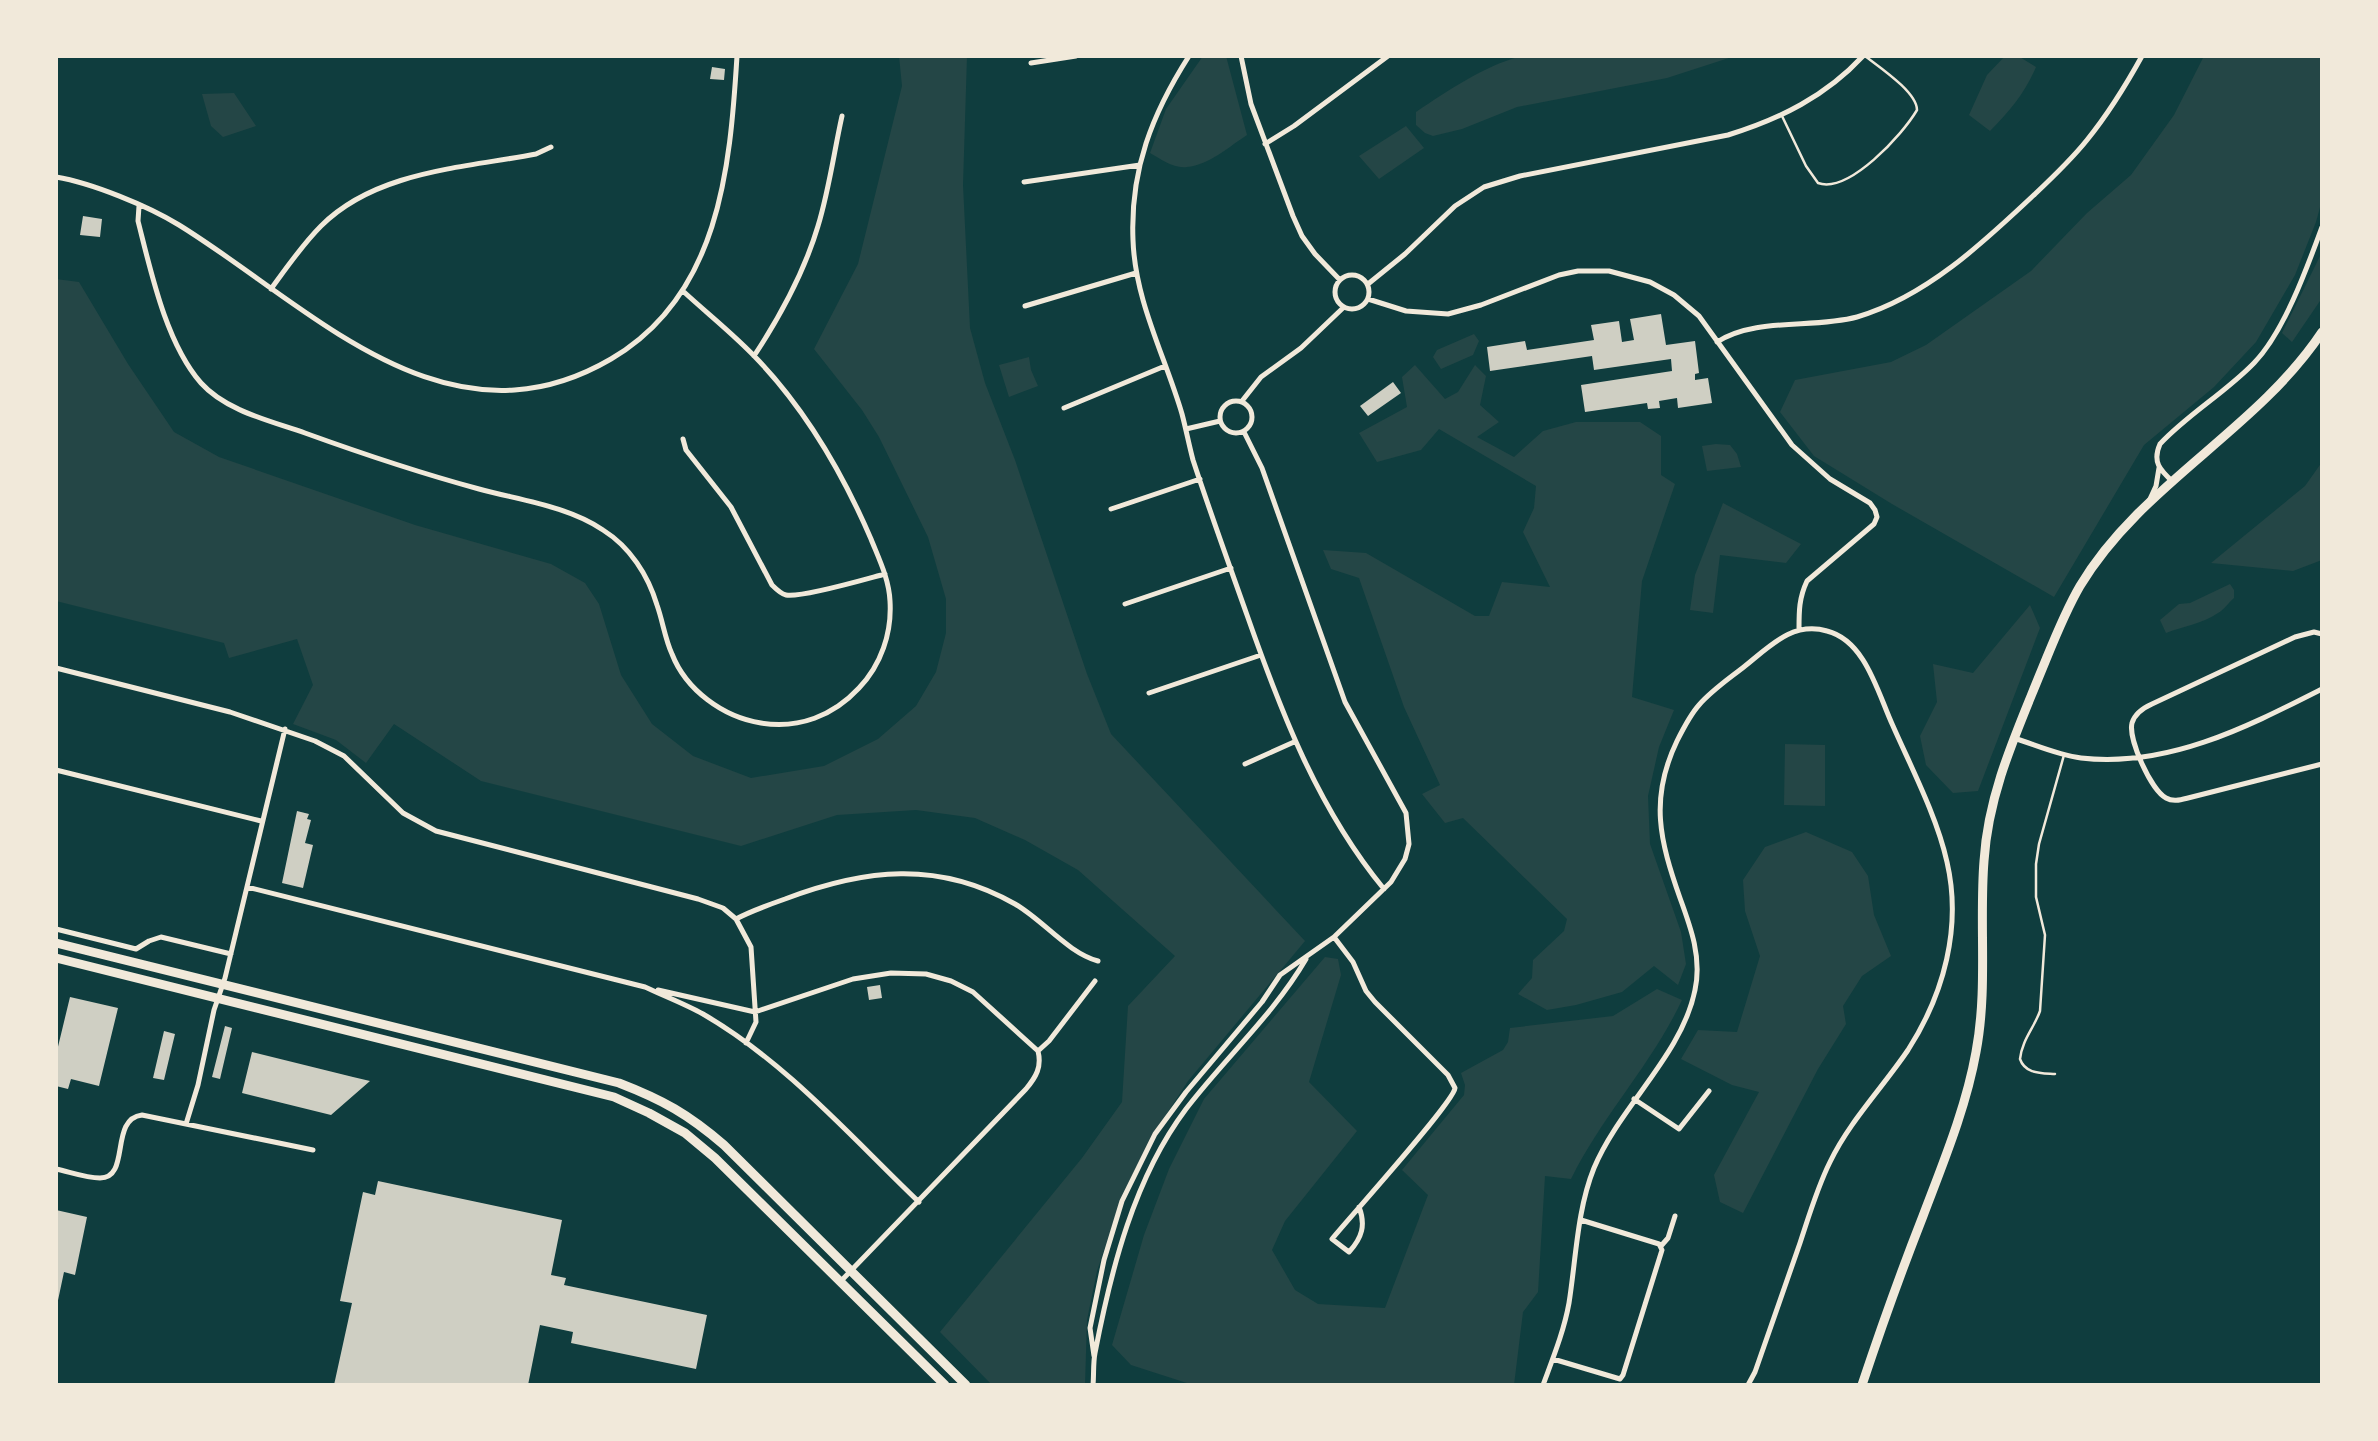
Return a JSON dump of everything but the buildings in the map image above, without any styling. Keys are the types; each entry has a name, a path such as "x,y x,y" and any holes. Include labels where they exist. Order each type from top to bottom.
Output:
{"main road":[{"path":"1862,1385 1969,1083 1981,1022 1982,886 1987,828 1993,800 2014,737 2078,590 2107,547 2149,502 2258,408 2303,360 2322,332"},
{"path":"56,943 619,1083 655,1097 693,1119 724,1145 966,1385"},
{"path":"56,958 614,1097 649,1113 685,1133 715,1158 945,1385"}],"street":[{"path":"56,177 98,189 176,223 334,333 394,365 461,386 503,390 560,382 583,375 642,339 684,292 708,241 724,177 737,56"},
{"path":"1031,63 1076,56"},
{"path":"1189,56 1156,112 1140,165 1133,214 1136,273 1200,480 1294,742 1349,840 1384,889"},
{"path":"1241,56 1251,104 1302,236 1340,280"},
{"path":"1265,144 1294,126 1388,56"},
{"path":"1368,285 1455,206 1484,187 1520,176 1728,135 1782,116 1821,92 1864,56"},
{"path":"1717,342 1753,328 1810,325 1854,318 1905,297 1926,284 1979,244 2072,158 2103,119 2142,56"},
{"path":"754,356 782,311 809,253 824,203 842,116"},
{"path":"271,289 322,224 345,205 371,190 407,177 536,154 551,147"},
{"path":"1024,182 1140,165"},
{"path":"139,206 138,221 166,315 184,360 204,386 226,402 253,414 380,460 553,509 603,529 629,552 640,567 657,605 673,659 704,696 730,713 764,724 798,723 825,715 852,695 872,673 888,635 891,604 885,574 853,498 833,460 786,392 754,356 684,292"},
{"path":"2149,502 2156,486 2159,468 2156,456 2160,444 2256,361 2278,329 2322,228"},
{"path":"1368,299 1406,311 1448,314 1559,275 1578,271 1609,271 1637,278 1674,295 1699,316 1775,422 1803,456 1830,479 1870,503 1875,510 1877,517 1874,524 1807,581 1801,594 1800,628"},
{"path":"1025,306 1136,273"},
{"path":"1340,280 1355,275 1368,285"},
{"path":"1340,280 1335,294 1344,307"},
{"path":"1242,401 1261,377 1301,348 1344,307 1358,308 1368,299 1368,285"},
{"path":"1064,408 1165,366"},
{"path":"1242,401 1250,408 1252,424 1244,432 1228,431 1220,421 1220,412 1225,404 1242,401"},
{"path":"1186,429 1220,421"},
{"path":"1093,1385 1094,1356 1090,1328 1104,1260 1119,1209 1156,1134 1186,1092 1262,1002 1280,975 1334,937 1384,889 1396,875 1407,852 1409,828 1406,813 1345,702 1259,461 1244,432"},
{"path":"683,439 686,450 732,507 772,585 779,591 786,595 802,594 885,574"},
{"path":"2159,468 2173,482"},
{"path":"1111,509 1200,480"},
{"path":"1125,604 1231,568"},
{"path":"1544,1385 1568,1308 1581,1220 1595,1167 1634,1099 1679,1033 1695,993 1698,960 1660,828 1658,808 1666,768 1682,731 1699,706 1771,646 1800,628 1816,628 1839,635 1851,643 1862,658 1942,844 1951,881 1952,928 1942,977 1920,1030 1831,1159 1755,1373 1748,1385"},
{"path":"2322,634 2314,632 2295,636 2141,709 2131,726 2139,757 2159,791 2164,797 2178,800 2322,764"},
{"path":"1149,693 1261,655"},
{"path":"56,668 230,712 285,729 344,756 403,813 436,831 698,899 723,908 736,919 751,947 756,1022 746,1043"},
{"path":"2014,737 2064,755 2109,760 2139,757 2171,752 2216,739 2322,689"},
{"path":"186,1124 231,954 285,729"},
{"path":"1245,764 1294,742"},
{"path":"56,769 261,821"},
{"path":"736,919 827,884 871,874 915,873 957,880 1014,903 1080,954 1098,961"},
{"path":"247,887 755,1012 853,979 891,973 926,974 951,981 973,992 1038,1051 1040,1065 1034,1080 841,1281"},
{"path":"56,929 136,949 161,937 231,954"},
{"path":"1334,937 1353,961 1366,991 1448,1075 1455,1088 1451,1100 1359,1207 1332,1239 1349,1252 1358,1241 1364,1223 1359,1207"},
{"path":"1094,1356 1119,1253 1133,1209 1169,1135 1186,1110 1291,986 1308,957"},
{"path":"1038,1051 1049,1041 1095,981"},
{"path":"645,987 704,1015 746,1043 791,1079 919,1202"},
{"path":"1634,1099 1679,1129 1709,1091"},
{"path":"56,1169 102,1178 111,1175 116,1166 126,1123 133,1116 142,1115 313,1150"},
{"path":"1139,1164 1146,1169 1148,1176"},
{"path":"1553,1359 1616,1379 1623,1376 1661,1246 1668,1238 1675,1216"},
{"path":"1581,1220 1661,1246"}],"lane":[{"path":"1782,116 1806,166 1818,183 1829,186 1861,169 1894,141 1917,110 1917,103 1911,94 1864,56"},
{"path":"2054,1074 2026,1069 2020,1059 2024,1042 2040,1011 2045,935 2036,897 2036,864 2064,755"}],"shaded area":[{"path":"899,56 967,56 963,185 970,328 985,383 1015,460 1087,674 1111,734 1305,941 1188,1081 1153,1135 1123,1193 1097,1271 1087,1320 1085,1385 992,1385 940,1332 1082,1158 1122,1102 1128,1006 1175,956 1078,870 1025,840 975,818 916,810 837,815 741,846 481,781 394,724 366,763 336,740 293,724 313,685 297,639 229,658 224,643 56,601 56,279 79,282 128,364 174,432 219,457 415,525 551,564 585,583 599,604 621,675 652,724 693,756 751,778 824,766 878,739 916,706 936,672 946,633 946,599 928,537 879,437 862,410 814,349 858,264 902,86"},
{"path":"1203,56 1226,56 1247,135 1203,163 1177,167 1150,153 1166,109"},
{"path":"1521,56 1735,56 1667,78 1517,107 1462,129 1433,136 1416,125 1416,112 1479,73"},
{"path":"2005,56 2018,56 2036,67 2016,101 1990,131 1969,115 1987,75"},
{"path":"2204,56 2322,56 2322,200 2316,222 2295,275 2256,342 2214,387 2144,445 2054,597 1814,456 1780,412 1795,380 1891,362 1926,345 2031,271 2087,213 2131,175 2174,115"},
{"path":"234,93 256,126 223,137 211,126 202,94"},
{"path":"1406,126 1424,148 1379,179 1359,156"},
{"path":"2322,252 2322,298 2292,342 2282,333"},
{"path":"1474,334 1479,341 1473,355 1441,369 1433,357 1437,350"},
{"path":"1029,357 1038,386 1009,397 999,365"},
{"path":"1415,365 1445,399 1458,392 1475,365 1486,376 1480,405 1499,422 1477,437 1514,457 1543,431 1576,422 1640,422 1661,436 1661,475 1675,484 1642,581 1632,697 1674,710 1659,747 1648,796 1650,844 1681,932 1686,964 1678,985 1654,966 1622,992 1576,1005 1547,1010 1518,994 1532,978 1533,960 1564,931 1567,919 1463,818 1445,823 1422,794 1440,785 1404,707 1359,578 1331,569 1323,550 1366,553 1475,616 1489,616 1502,582 1550,587 1523,532 1534,508 1536,486 1439,429 1421,450 1377,462 1359,433 1407,407 1402,377"},
{"path":"1730,445 1737,454 1741,467 1707,471 1702,446"},
{"path":"2322,462 2322,560 2293,571 2211,563 2305,486"},
{"path":"1723,503 1801,544 1786,563 1720,555 1713,613 1690,610 1695,575"},
{"path":"2230,584 2234,590 2234,598 2220,612 2166,633 2160,620 2179,604 2190,603"},
{"path":"2030,605 2040,628 1978,791 1953,793 1926,765 1920,736 1937,702 1933,664 1973,673"},
{"path":"1785,744 1825,745 1825,806 1784,805"},
{"path":"1806,832 1852,852 1868,876 1874,915 1891,956 1862,976 1843,1006 1846,1024 1818,1069 1743,1213 1720,1202 1714,1175 1759,1092 1732,1085 1681,1059 1698,1030 1737,1032 1760,956 1745,911 1743,880 1765,847"},
{"path":"1325,957 1338,959 1341,975 1309,1082 1357,1131 1285,1221 1272,1250 1295,1290 1318,1304 1385,1308 1428,1195 1402,1170 1464,1095 1465,1085 1461,1073 1503,1050 1508,1042 1510,1028 1613,1016 1657,989 1682,1000 1656,1046 1597,1133 1571,1179 1545,1176 1538,1292 1523,1312 1514,1385 1193,1385 1131,1365 1112,1345 1144,1235 1169,1169 1204,1099"}]}
